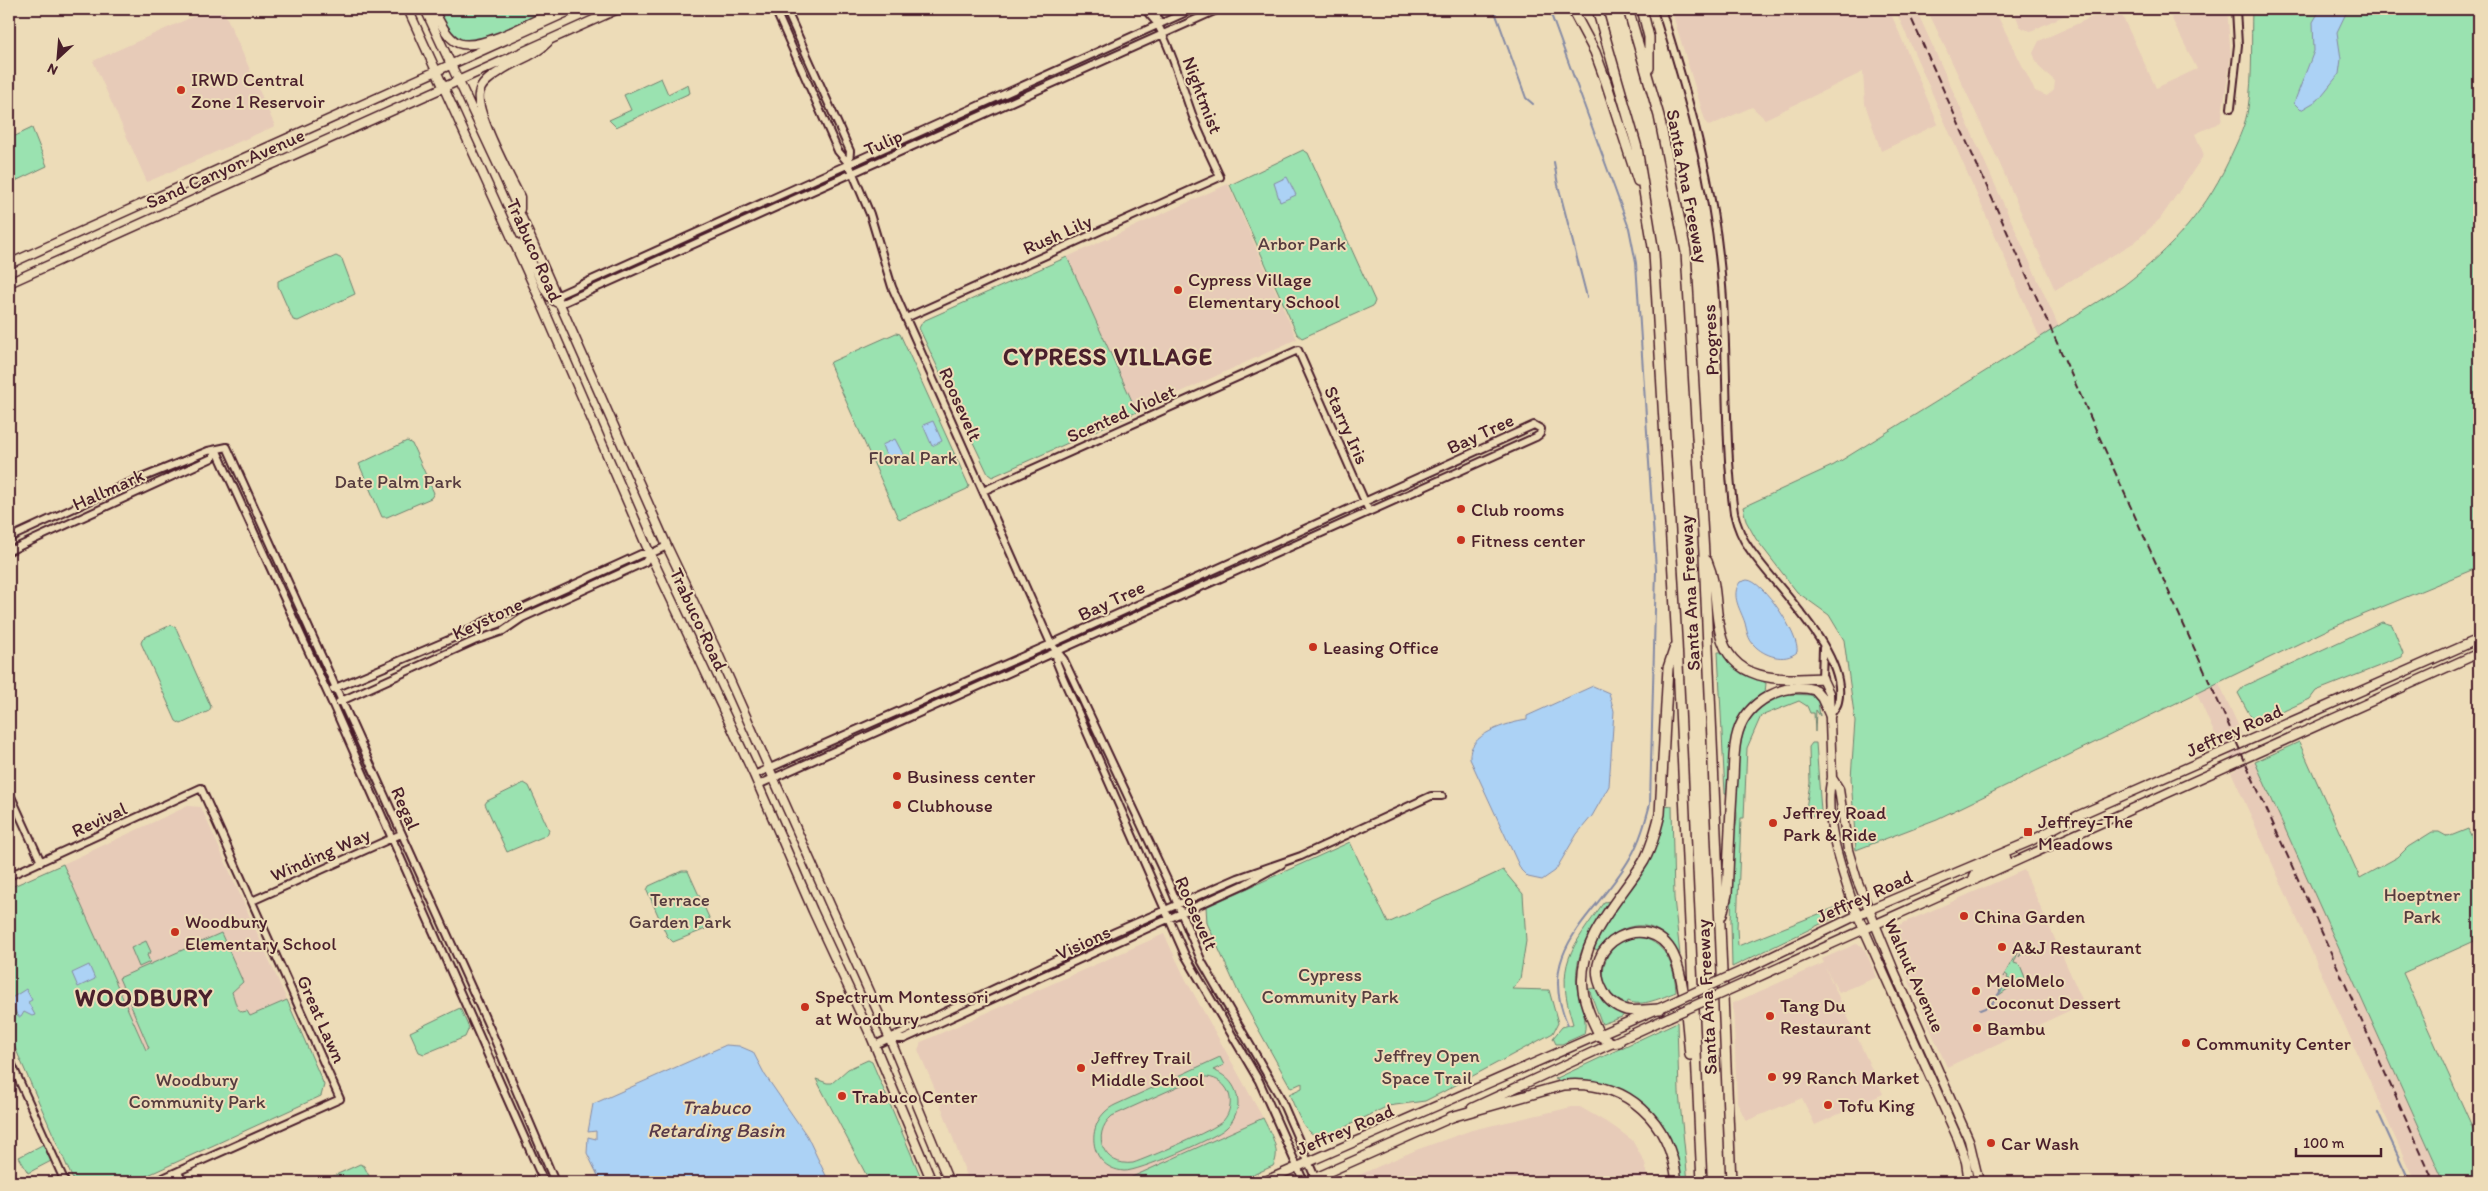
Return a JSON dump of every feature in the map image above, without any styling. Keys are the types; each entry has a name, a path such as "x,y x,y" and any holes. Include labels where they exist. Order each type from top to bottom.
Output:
{"highway":[{"path":"1572,9 1595,52 1648,213"},
{"name":"Santa Ana Freeway","path":"1597,9 1637,148 1654,253 1660,326 1677,642 1702,1182"},
{"name":"Santa Ana Freeway","path":"1628,9 1659,116 1686,252 1704,554 1731,1182"},
{"path":"1642,9 1649,38 1649,81"},
{"path":"1704,554 1715,580 1720,632 1735,659 1749,671 1769,679 1822,678"},
{"path":"1619,1042 1612,1043 1600,1036 1586,1003 1583,989 1586,959 1598,929 1644,860 1656,833 1660,814 1668,668 1677,642"},
{"path":"1719,925 1728,894 1735,748 1742,722 1748,712 1761,700 1776,693 1793,690 1815,690 1822,698 1830,715"},
{"path":"1664,1006 1626,1010 1616,1006 1606,996 1599,983 1598,965 1604,949 1617,938 1637,932 1652,934 1666,944 1673,955 1679,974 1698,1108"},
{"path":"1450,1118 1564,1085 1582,1084 1609,1089 1633,1101 1658,1126 1672,1154 1678,1182"}],"main road":[{"name":"Trabuco Road","path":"408,9 437,70 650,554 754,775 817,920 875,1045 932,1182"},
{"name":"Trabuco Road","path":"425,9 520,214 667,546 769,769 890,1040 949,1182"},
{"path":"433,9 452,38 457,43 468,45 484,42 558,9"},
{"name":"Sand Canyon Avenue","path":"9,264 574,9"},
{"name":"Sand Canyon Avenue","path":"9,283 618,9"},
{"path":"520,214 520,197 479,106 479,93 482,85 501,70 539,52 550,39"},
{"path":"512,240 530,256 548,295 555,303 560,304"},
{"name":"Jeffrey Road","path":"1262,1182 1600,1036 1868,910 2031,840 2077,816 2479,638"},
{"name":"Jeffrey Road","path":"1305,1182 1316,1180 1864,928 1976,880 2208,773 2479,653"},
{"name":"Walnut Avenue","path":"1822,678 1829,690 1832,778 1828,792 1836,849 1858,915 1958,1139 1966,1162 1969,1182"},
{"name":"Walnut Avenue","path":"1832,778 1839,789 1848,850 1868,910 1969,1140 1979,1182"},
{"path":"1976,880 1974,876 1977,871 2012,854 2031,840"}],"street":[{"name":"Roosevelt","path":"775,9 838,151 853,172 870,214 892,287 1051,644 1056,653 1064,660 1202,962 1279,1095 1316,1180"},
{"name":"Roosevelt","path":"786,9 850,151 849,164"},
{"name":"Nightmist","path":"1146,9 1163,35 1182,80 1193,117 1220,177"},
{"name":"Nightmist","path":"1158,9 1158,25"},
{"name":"Tulip","path":"556,296 1193,9"},
{"name":"Tulip","path":"560,304 1219,9"},
{"name":"Progress","path":"1661,9 1702,149 1716,230 1722,285 1734,514 1738,528 1749,549 1813,628 1823,648 1830,656 1836,674 1838,699 1830,715"},
{"path":"2232,108 2238,45 2236,9"},
{"name":"Rush Lily","path":"906,318 1220,177"},
{"name":"Scented Violet","path":"982,491 1298,350"},
{"name":"Starry Iris","path":"1298,350 1369,511"},
{"name":"Bay Tree","path":"754,775 1051,644 1534,425 1541,428 1540,434 1536,437 758,785"},
{"name":"Hallmark","path":"9,538 122,486 208,451 218,451 227,447"},
{"name":"Regal","path":"227,447 491,1031 556,1182"},
{"name":"Hallmark","path":"9,551 212,458 218,451"},
{"name":"Regal","path":"218,451 333,705 544,1182"},
{"name":"Keystone","path":"327,692 458,636 493,617 525,607 641,554 650,554 667,546"},
{"name":"Keystone","path":"333,705 474,641 503,631 522,618 645,562 650,554"},
{"name":"Progress","path":"1822,678 1823,648"},
{"name":"Roosevelt","path":"1056,653 1057,663 1063,678 1165,910 1205,992 1258,1081 1305,1182"},
{"name":"Revival","path":"9,876 201,788"},
{"name":"Great Lawn","path":"178,1172 340,1099 201,788"},
{"path":"9,792 41,862"},
{"name":"Visions","path":"875,1045 890,1040 904,1039 1180,914 1270,872 1286,862 1431,796 1442,796"},
{"name":"Winding Way","path":"252,901 401,834"},
{"name":"Visions","path":"890,1040 899,1032 1165,910 1260,869 1286,862"},
{"path":"9,1058 65,1182"},
{"path":"154,1182 178,1172 183,1182"}],"shaded area":[{"path":"210,9 223,9 275,126 147,182 93,61"},
{"path":"1671,9 1889,9 1938,124 1881,151 1865,104 1863,72 1765,119 1752,107 1709,126 1706,123"},
{"path":"1895,9 1916,9 2242,734 2237,737 2249,764 2255,762 2444,1182 2415,1182 2231,772 2236,770 2224,742 2219,744"},
{"path":"1927,9 1994,9 2035,91 2047,96 2054,89 2055,81 2040,68 2036,61 2033,53 2039,41 2110,9 2119,9 2156,88 2197,69 2167,9 2227,9 2231,56 2221,122 2195,134 2204,155 2160,219 2135,242 2055,290 1999,162"},
{"path":"2013,9 2078,9 2031,31 2020,26"},
{"name":"Cypress Village Elementary School","path":"1228,184 1297,339 1137,412 1067,257"},
{"name":"Woodbury Elementary School","path":"188,806 201,807 287,1000 250,1016 238,1008 146,1050 63,864"},
{"path":"2024,870 2084,1004 1947,1067 1889,936 1892,928"},
{"name":"Jeffrey Trail Middle School","path":"1164,934 1186,980 1263,1118 1121,1182 969,1182 935,1089 918,1050 921,1042"},
{"path":"1856,944 1863,946 1877,977 1839,993 1825,967 1883,1094 1815,1125 1802,1098 1746,1121 1737,1102 1733,1003 1824,963 1822,959"},
{"path":"1572,1107 1580,1107 1613,1126 1632,1140 1645,1163 1648,1182 1343,1182 1416,1150 1472,1130"}],"green space":[{"path":"437,9 547,9 493,36 471,43 463,43 454,38 447,29"},
{"path":"2252,9 2479,9 2479,567 2331,628 1937,819 1856,850 1851,778 1855,721 1844,640 1829,615 1797,592 1756,539 1746,521 1743,507 1834,465 2123,286 2158,257 2187,226 2212,191 2242,130 2247,114 2251,84"},
{"path":"661,78 668,94 688,84 690,93 616,127 609,120 631,110 624,95"},
{"path":"32,128 47,166 9,184 9,139"},
{"name":"Arbor Park","path":"1303,150 1308,153 1375,301 1373,306 1302,338 1297,334 1230,185"},
{"path":"336,256 342,259 355,294 298,321 293,320 278,286 278,281"},
{"path":"1067,257 1137,412 992,477 988,474 919,328 923,321"},
{"name":"Floral Park","path":"896,333 900,334 969,486 967,489 901,519 898,518 830,365 831,362"},
{"name":"Date Palm Park","path":"407,441 412,444 434,493 431,498 387,517 382,517 359,464"},
{"path":"2382,622 2392,625 2403,653 2402,657 2316,691 2310,699 2260,722 2252,719 2238,693 2244,686"},
{"path":"171,625 176,628 211,707 209,711 181,724 176,721 141,643 143,638"},
{"path":"1718,652 1724,652 1746,674 1766,683 1765,693 1753,702 1744,713 1738,725 1732,752 1729,795 1725,794"},
{"path":"1787,694 1812,695 1818,702 1820,716 1816,710 1815,732 1814,713 1810,713 1807,706 1799,701 1761,716 1747,748 1744,818 1741,818 1738,946 1844,904 1839,915 1732,967 1731,921 1734,832 1737,819 1736,786 1741,742 1748,720 1754,711 1773,698"},
{"name":"Hoeptner Park","path":"2299,742 2360,878 2398,857 2408,847 2432,832 2439,832 2448,837 2468,829 2479,853 2479,939 2403,973 2479,1142 2479,1182 2444,1182 2255,762"},
{"path":"1812,743 1816,743 1821,811 1819,815 1811,817 1805,815 1810,783 1809,747"},
{"path":"524,783 529,786 549,830 547,835 507,852 485,804 487,801"},
{"path":"1665,805 1672,806 1674,898 1680,955 1663,934 1645,926 1636,926 1618,931 1597,950 1593,948 1600,933 1643,869"},
{"name":"Cypress Community Park","path":"1350,842 1388,923 1503,870 1523,894 1526,941 1520,979 1512,989 1549,990 1558,1023 1553,1033 1425,1101 1388,1106 1325,1137 1311,1133 1298,1115 1289,1094 1302,1088 1302,1083 1291,1088 1240,996 1207,923 1206,907"},
{"name":"Woodbury Community Park","path":"63,864 146,1050 149,1048 119,978 221,933 243,982 232,992 237,1008 242,1012 247,1011 250,1016 287,1000 324,1085 321,1096 133,1182 74,1182 9,1034 9,888"},
{"name":"Terrace Garden Park","path":"682,871 688,871 711,922 708,928 673,942 667,936 647,890 649,886"},
{"path":"1610,901 1584,944 1577,968 1576,980 1584,1014 1584,1034 1562,1044 1556,1044 1553,1038 1562,1027 1573,1024 1565,986 1569,958 1583,932 1604,902"},
{"path":"1636,937 1646,939 1661,948 1671,964 1676,992 1645,1003 1628,1001 1627,1004 1615,998 1608,989 1604,979 1607,957 1623,941"},
{"path":"146,941 151,952 147,955 150,962 139,967 131,948"},
{"path":"2021,945 2029,954 2023,952 2019,957 2023,948 2020,947 2014,963 2020,965 2026,980 2018,982 1999,995 2000,987 2005,981 2004,984 2007,985 2013,981 2007,978 2008,976 2005,974 2003,977"},
{"path":"1596,988 1606,1003 1624,1014 1622,1017 1602,1024 1589,989"},
{"path":"460,1008 469,1028 465,1037 424,1054 419,1052 410,1032"},
{"path":"1677,1022 1679,1093 1688,1182 1681,1182 1672,1146 1655,1115 1643,1103 1629,1093 1612,1086 1593,1081 1568,1082 1555,1079"},
{"path":"1220,1057 1224,1065 1213,1070 1228,1079 1234,1087 1238,1098 1236,1114 1233,1120 1219,1133 1160,1160 1124,1171 1112,1168 1103,1162 1097,1153 1094,1142 1094,1132 1098,1121 1105,1112 1115,1105","holes":["1199,1077 1218,1080 1224,1085 1230,1096 1228,1113 1223,1121 1195,1137 1133,1163 1123,1163 1114,1160 1108,1155 1103,1148 1101,1140 1105,1124 1112,1116"]},
{"path":"868,1060 872,1062 923,1182 870,1182 816,1079 832,1083 848,1069"},
{"path":"1263,1118 1276,1148 1273,1166 1237,1182 1121,1182"},
{"path":"44,1144 53,1160 28,1173 19,1157"},
{"path":"360,1164 364,1166 372,1182 320,1182"}],"water":[{"path":"2348,9 2337,32 2341,59 2339,74 2318,100 2301,110 2294,103 2314,51 2313,22 2320,10"},
{"path":"1287,177 1296,195 1280,202 1274,183"},
{"path":"933,421 942,441 932,446 923,425"},
{"path":"895,439 904,456 889,463 882,445"},
{"path":"1747,580 1754,582 1762,589 1779,610 1793,634 1797,652 1787,657 1775,657 1758,649 1750,640 1736,598 1737,587 1740,582"},
{"path":"1593,686 1609,693 1614,711 1609,786 1592,816 1577,834 1555,871 1542,880 1528,877 1521,870 1470,759 1471,750 1481,736 1490,731 1527,720 1527,716"},
{"path":"89,965 95,979 78,987 72,973"},
{"path":"26,989 32,1000 28,1002 35,1015 32,1016 24,1012 21,1017 18,1017 10,999"},
{"name":"Trabuco Retarding Basin","path":"726,1045 739,1046 753,1052 765,1075 807,1136 829,1182 601,1182 587,1153 588,1137 596,1139 596,1131 588,1132 593,1104"}],"waterway":[{"path":"1494,9 1526,98 1533,104"},
{"path":"1549,9 1629,228 1636,263 1656,570 1650,804 1634,852 1587,916 1564,954 1558,975 1559,998 1568,1025"},
{"path":"1554,162 1558,185 1587,297"},
{"path":"1980,1010 1990,1006 2005,985"},
{"path":"2378,1112 2410,1182"}],"railway":[{"path":"1907,9 2434,1182"}],"place":[{"name":"IRWD Central Zone 1 Reservoir","path":"181,90"},
{"name":"Cypress Village Elementary School","path":"1178,290"},
{"name":"Club rooms","path":"1461,509"},
{"name":"Fitness center","path":"1461,540"},
{"name":"Leasing Office","path":"1313,647"},
{"name":"Business center","path":"897,776"},
{"name":"Clubhouse","path":"897,805"},
{"name":"Jeffrey Road Park & Ride","path":"1773,823"},
{"name":"Jeffrey-The Meadows","path":"2028,832"},
{"name":"China Garden","path":"1964,916"},
{"name":"Woodbury Elementary School","path":"175,932"},
{"name":"A&J Restaurant","path":"2002,947"},
{"name":"MeloMelo Coconut Dessert","path":"1976,991"},
{"name":"Spectrum Montessori at Woodbury","path":"805,1007"},
{"name":"Tang Du Restaurant","path":"1770,1016"},
{"name":"Bambu","path":"1977,1028"},
{"name":"Community Center","path":"2186,1043"},
{"name":"Jeffrey Trail Middle School","path":"1081,1068"},
{"name":"99 Ranch Market","path":"1772,1077"},
{"name":"Trabuco Center","path":"842,1096"},
{"name":"Tofu King","path":"1828,1105"},
{"name":"Car Wash","path":"1991,1143"}],"district":[{"name":"CYPRESS VILLAGE","path":"1108,357"},
{"name":"WOODBURY","path":"144,998"}],"park label":[{"name":"Jeffrey Open Space Trail","path":"1427,1066"}]}
